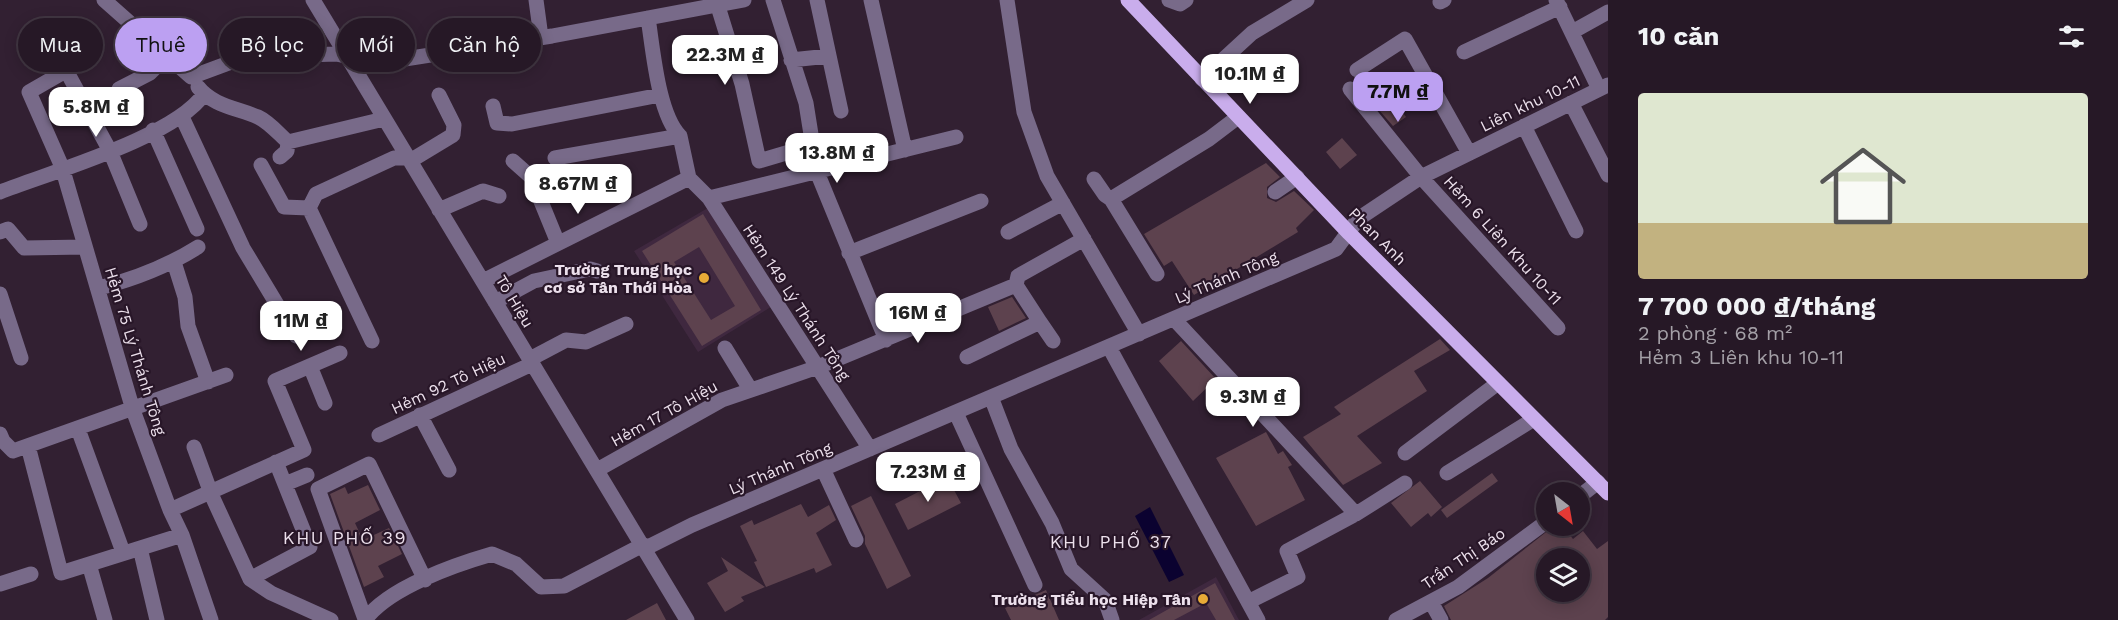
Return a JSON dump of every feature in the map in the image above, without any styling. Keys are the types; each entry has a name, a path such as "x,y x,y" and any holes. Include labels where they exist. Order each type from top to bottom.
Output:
{"main road":[{"name":"Phan Anh","path":"1129,0 1349,233 1603,488"}],"street":[{"name":"Tô Hiệu","path":"313,0 337,40"},
{"path":"536,0 538,18"},
{"path":"541,38 648,18 716,2 744,0"},
{"path":"773,0 806,104 817,172 886,340"},
{"path":"817,0 841,111"},
{"path":"871,0 905,150"},
{"path":"1007,0 1024,112 1047,176 1139,334"},
{"path":"1169,0 1180,4 1186,0"},
{"path":"1202,79 1252,33 1307,0"},
{"path":"114,2 130,18"},
{"path":"716,2 742,84 759,161 813,145"},
{"path":"1464,52 1558,3 1604,87"},
{"path":"1572,32 1608,12"},
{"path":"483,281 689,178 680,136 675,131 660,95 648,18"},
{"path":"1357,70 1405,39 1469,153"},
{"path":"191,77 245,57 337,54"},
{"path":"791,60 829,56"},
{"path":"67,72 110,151 140,224"},
{"name":"Hẻm 75 Lý Thánh Tông","path":"67,72 29,92 62,167 133,410 170,510 182,535 211,620"},
{"path":"119,89 151,72"},
{"path":"186,72 204,94 231,110 260,118 288,142"},
{"name":"Tô Hiệu","path":"356,72 687,620"},
{"name":"Liên khu 10-11","path":"1349,233 1358,219 1421,177 1604,87"},
{"name":"Hẻm 6 Liên Khu 10-11","path":"1350,89 1421,177 1558,328"},
{"path":"0,192 110,151 182,117 204,94"},
{"path":"309,208 316,194 394,158 409,160 453,135 454,125 440,94"},
{"path":"493,106 497,123 512,124 660,95"},
{"path":"1571,103 1608,175"},
{"path":"182,117 243,248 296,336"},
{"path":"1111,199 1209,139 1238,117"},
{"path":"288,142 384,119"},
{"path":"1524,126 1576,231"},
{"path":"153,130 197,229"},
{"path":"555,158 680,136"},
{"path":"709,198 956,137"},
{"path":"280,157 286,150 288,142"},
{"path":"513,161 531,177 558,243"},
{"path":"261,165 284,207 309,208"},
{"path":"1275,192 1297,177"},
{"name":"Hẻm 149 Lý Thánh Tông","path":"689,178 709,198 870,449"},
{"path":"1094,178 1105,195 1111,199 1157,274"},
{"path":"439,210 483,191 499,196"},
{"path":"849,254 981,201"},
{"path":"1008,232 1063,203"},
{"path":"309,208 339,267 372,341"},
{"path":"0,232 8,229 24,248 85,247"},
{"name":"Lý Thánh Tông","path":"365,620 376,607 449,567 492,554 516,564 541,586 564,586 643,547 1336,249 1349,233"},
{"path":"1053,341 1022,290 1018,276 1084,239"},
{"path":"99,288 138,278 174,262 198,247"},
{"path":"174,262 185,297 188,326 208,382"},
{"path":"495,302 534,281 590,269 597,271"},
{"name":"Hẻm 17 Tô Hiệu","path":"597,470 722,400 818,367 1022,290"},
{"path":"0,294 21,358"},
{"path":"1174,319 1356,514"},
{"path":"967,357 1040,322"},
{"name":"Hẻm 92 Tô Hiệu","path":"380,435 531,362 566,340 586,342 626,324"},
{"path":"1109,347 1258,620"},
{"path":"724,348 750,389"},
{"path":"170,510 304,450 275,381 340,353"},
{"path":"310,366 325,403"},
{"path":"0,434 3,441 13,451 226,375"},
{"path":"1405,453 1498,383"},
{"path":"991,397 1011,449 1052,524 1071,568 1105,600 1112,620"},
{"path":"956,413 1035,585"},
{"path":"420,415 449,470"},
{"path":"1446,472 1534,419"},
{"path":"78,429 123,552"},
{"path":"28,446 61,573 182,535"},
{"path":"194,447 250,579 271,593 332,620"},
{"path":"250,579 310,547 276,462"},
{"path":"365,620 318,489 369,464 424,580"},
{"path":"823,469 856,540"},
{"path":"285,484 307,475"},
{"path":"1248,602 1298,577 1287,551 1356,514 1405,483"},
{"name":"Trần Thị Báo","path":"1396,620 1482,571 1536,530"},
{"path":"140,548 157,620"},
{"path":"92,571 105,620"},
{"path":"0,584 31,574"},
{"path":"1431,602 1441,620"}],"shaded area":[{"name":"Trường Trung học cơ sở Tân Thới Hòa","path":"713,205 774,305 698,352 634,251"},
{"path":"1150,507 1184,575 1169,582 1135,516"},
{"name":"Trường Tiểu học Hiệp Tân","path":"1216,577 1239,620 1139,620"}],"building":[{"path":"1394,100 1406,117 1393,126 1379,110"},
{"path":"1342,138 1357,155 1340,169 1326,152"},
{"path":"1266,163 1280,177 1267,187 1267,198 1276,202 1294,191 1314,210 1296,228 1298,232 1194,295 1172,261 1164,266 1144,234"},
{"path":"703,214 761,310 702,346 642,251","holes":["699,247 735,306 711,320 674,262"]},
{"path":"1012,297 1026,318 999,331 988,307"},
{"path":"1440,339 1450,350 1414,371 1427,391 1357,436 1382,463 1343,485 1303,437 1341,414 1334,407"},
{"path":"1181,341 1216,379 1193,401 1159,361"},
{"path":"1266,432 1278,454 1283,451 1292,465 1288,467 1305,500 1256,526 1216,458"},
{"path":"1492,473 1498,481 1447,518 1441,510"},
{"path":"947,477 961,503 908,530 895,504"},
{"path":"1420,481 1442,507 1431,517 1428,513 1411,527 1391,503"},
{"path":"368,485 380,510 355,523 363,540 389,528 402,554 378,566 384,577 364,587 330,494 345,487 348,494"},
{"path":"871,496 911,576 887,589 865,544 865,536 851,506"},
{"path":"801,504 808,517 829,505 836,520 816,533 832,565 816,573 814,568 766,587 754,562 757,561 740,526 752,520 754,525"},
{"path":"1541,536 1571,536 1573,539 1577,536 1587,536 1597,549 1608,541 1608,617 1605,620 1451,620 1444,606 1488,578"},
{"path":"721,557 765,587 741,597 744,601 725,612 707,583 728,571"},
{"name":"Trường Tiểu học Hiệp Tân","path":"1215,583 1235,620 1216,620 1206,603 1174,620 1149,620"},
{"path":"1046,590 1059,620 1011,620 1005,608"},
{"path":"657,603 666,620 626,620"}],"place":[{"name":"Trường Trung học cơ sở Tân Thới Hòa","path":"704,278"},
{"name":"Trường Tiểu học Hiệp Tân","path":"1203,599"}],"district":[{"name":"KHU PHỐ 39","path":"345,538"},
{"name":"KHU PHỐ 37","path":"1111,542"}]}
